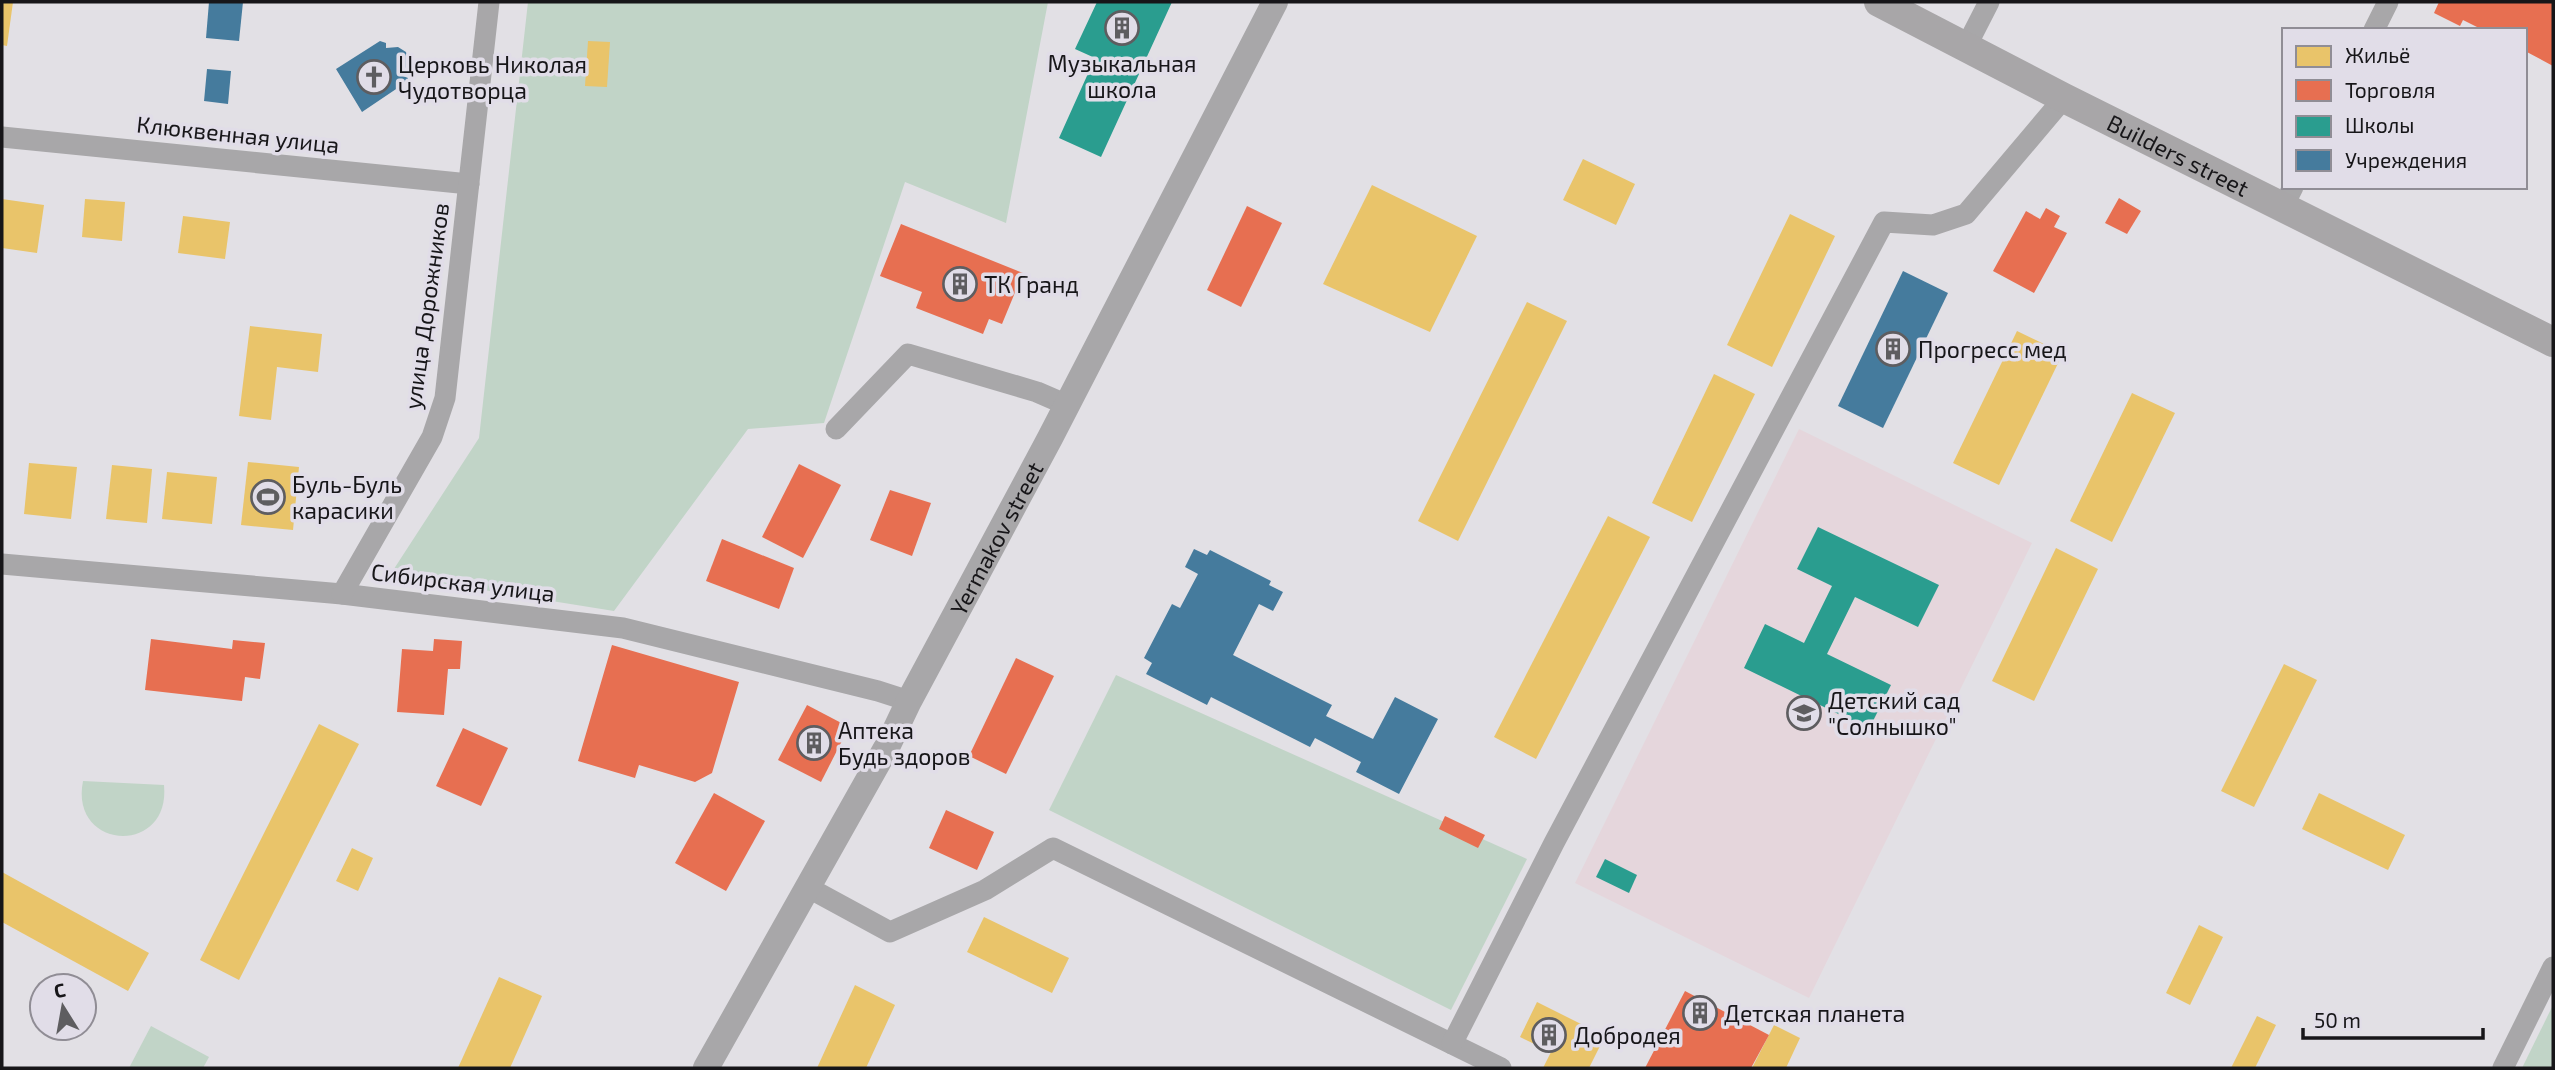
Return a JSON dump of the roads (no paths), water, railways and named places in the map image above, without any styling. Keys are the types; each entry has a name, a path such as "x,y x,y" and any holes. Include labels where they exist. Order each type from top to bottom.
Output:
{"main road":[{"name":"Builders street","path":"1879,2 2064,98 2288,197 2551,336"}],"street":[{"name":"улица Дорожников","path":"342,594 432,437 445,398 489,2"},
{"name":"Yermakov street","path":"706,1068 889,743 1275,2"},
{"path":"1966,47 1989,2"},
{"path":"2375,28 2388,2"},
{"path":"1452,1044 1554,843 1884,222 1933,225 1966,214 2064,98"},
{"name":"Клюквенная улица","path":"2,137 468,184"},
{"path":"836,429 908,354 1038,392 1067,405"},
{"name":"Сибирская улица","path":"2,564 342,594 623,628 909,701"},
{"path":"808,888 890,932 985,890 1054,848 1501,1068"},
{"path":"2503,1068 2553,967"}],"place":[{"name":"Музыкальная школа","path":"1122,28"},
{"name":"Церковь Николая Чудотворца","path":"374,77"},
{"name":"ТК Гранд","path":"960,284"},
{"name":"Прогресс мед","path":"1893,349"},
{"name":"Буль-Буль карасики","path":"268,497"},
{"name":"Детский сад \"Солнышко\"","path":"1804,713"},
{"name":"Аптека Будь здоров","path":"814,743"},
{"name":"Детская планета","path":"1700,1013"},
{"name":"Добродея","path":"1549,1035"}]}
